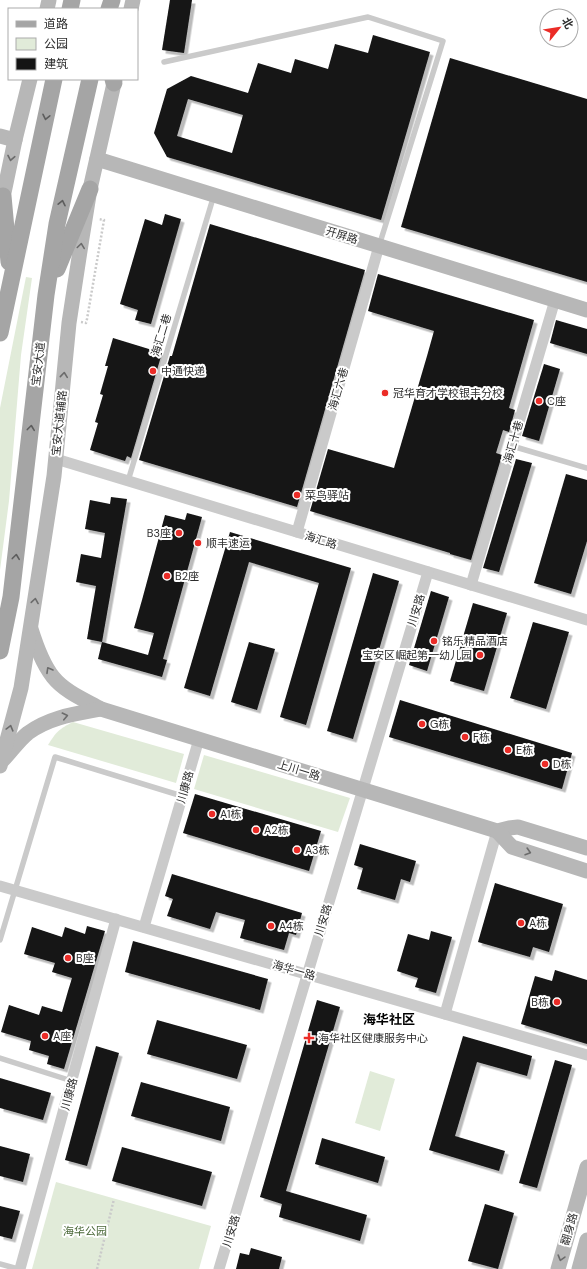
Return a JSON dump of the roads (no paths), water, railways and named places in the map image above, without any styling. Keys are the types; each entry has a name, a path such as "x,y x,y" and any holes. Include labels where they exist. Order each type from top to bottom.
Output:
{"main road":[{"path":"0,213 15,140 30,80"},
{"path":"0,333 54,80"},
{"name":"宝安大道","path":"0,651 11,597 46,294 57,224 90,80"},
{"name":"宝安大道辅路","path":"0,764 21,688 56,460 69,323 90,189 114,80"},
{"path":"0,136 15,140"},
{"name":"开屏路","path":"97,159 587,310"},
{"path":"46,294 90,189"},
{"path":"3,196 11,278"},
{"name":"上川一路","path":"30,628 40,656 53,677 71,693 101,710 497,831 518,827 587,848"},
{"name":"上川一路","path":"0,764 27,734 44,723 62,716 101,710"},
{"path":"497,831 512,848 587,870"},
{"name":"翻身路","path":"558,1269 587,1167"},
{"name":"翻身路","path":"579,1269 586,1246"}],"street":[{"name":"海汇六巷","path":"297,532 379,246"},
{"name":"海汇十巷","path":"472,585 556,300"},
{"name":"海汇路","path":"56,460 587,620"},
{"name":"川安路","path":"219,1269 428,572"},
{"name":"川康路","path":"144,927 199,739"},
{"path":"445,1014 497,831"},
{"name":"海华一路","path":"0,886 587,1055"},
{"name":"川康路","path":"19,1269 116,919"}],"lane":[{"path":"164,62 368,17 443,41 379,246"},
{"name":"海汇二巷","path":"128,481 214,195"},
{"path":"512,446 587,468"},
{"path":"0,940 55,757 182,796"},
{"path":"0,1058 72,1081"},
{"path":"0,1264 19,1269"}],"place":[{"name":"中通快递","path":"153,371"},
{"name":"冠华育才学校银丰分校","path":"385,393"},
{"name":"C座","path":"539,401"},
{"name":"菜鸟驿站","path":"297,495"},
{"name":"B3座","path":"179,533"},
{"name":"顺丰速运","path":"198,543"},
{"name":"B2座","path":"167,576"},
{"name":"铭乐精品酒店","path":"434,641"},
{"name":"宝安区崛起第一幼儿园","path":"480,655"},
{"name":"G栋","path":"422,724"},
{"name":"F栋","path":"465,737"},
{"name":"E栋","path":"508,750"},
{"name":"D栋","path":"545,764"},
{"name":"A1栋","path":"212,814"},
{"name":"A2栋","path":"256,830"},
{"name":"A3栋","path":"297,850"},
{"name":"A栋","path":"521,923"},
{"name":"A4栋","path":"271,926"},
{"name":"B座","path":"68,958"},
{"name":"B栋","path":"557,1002"},
{"name":"A座","path":"45,1036"},
{"name":"海华社区健康服务中心","path":"309,1038"}],"district":[{"name":"海华社区","path":"389,1019"}],"park label":[{"name":"海华公园","path":"85,1231"}]}
